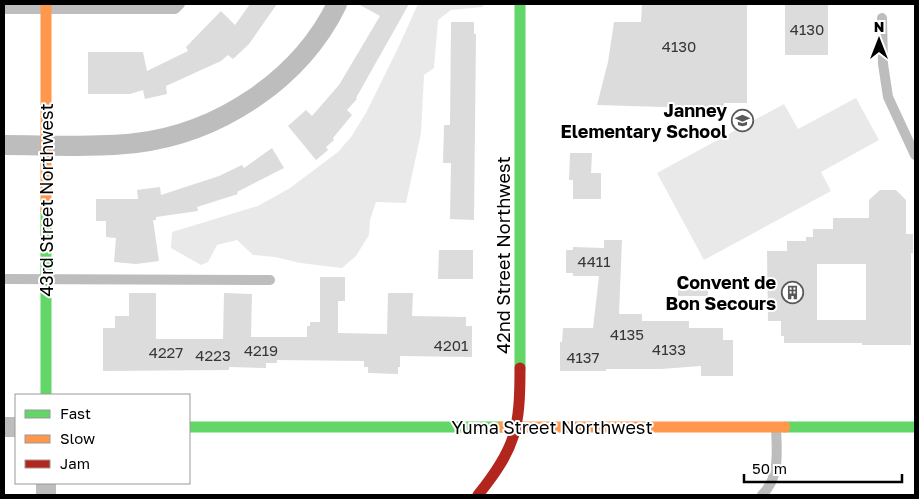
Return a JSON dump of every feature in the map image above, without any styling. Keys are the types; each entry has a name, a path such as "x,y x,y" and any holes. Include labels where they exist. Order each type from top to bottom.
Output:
{"street":[{"path":"4,145 138,143 168,137 212,122 252,99 293,65 316,38 336,4"},
{"name":"42nd Street Northwest","path":"478,495 506,459 518,427 520,403 520,4"},
{"name":"43rd Street Northwest","path":"46,6 46,394"},
{"name":"Yuma Street Northwest","path":"190,427 915,427"}],"lane":[{"path":"4,8 46,6 175,9 180,4"},
{"path":"882,18 883,64 888,97 915,155"},
{"path":"4,279 270,280"},
{"path":"762,495 774,477 776,427"}],"shaded area":[{"path":"418,4 483,4 483,7 451,10 438,20 434,68 424,75 421,133 406,203 376,202 370,220 369,235 356,256 342,268 300,263 275,257 253,255 237,240 217,245 208,262 201,265 171,248 172,232 258,206 290,188 338,152 351,137 366,113"},
{"path":"856,98 879,140 821,172 831,191 704,260 657,173 784,104 798,129"}],"building":[{"path":"250,4 277,4 249,44 233,59 228,55 221,61 166,86 167,94 145,99 143,90 130,94 88,94 88,52 143,52 147,71 188,51 186,47 221,11 235,25"},
{"path":"358,4 409,4 357,99 347,110 352,115 333,138 334,140 326,147 328,150 316,160 288,126 306,110 312,116 339,85 380,16"},
{"path":"642,4 747,4 747,103 724,103 724,116 697,116 697,108 597,105 608,62 614,22 641,22"},
{"path":"785,4 828,4 828,55 785,55"},
{"path":"451,22 474,22 474,34 476,34 474,220 450,219 451,163 443,163 444,125 450,125"},
{"path":"272,148 284,168 237,192 238,194 197,207 198,211 156,217 156,220 153,220 159,261 136,264 114,262 116,238 106,237 106,221 96,221 96,199 138,199 137,190 160,187 161,195 219,176 242,165 244,168"},
{"path":"570,153 592,153 591,173 601,173 601,199 573,199 573,180 569,180"},
{"name":"Convent de Bon Secours","path":"880,190 896,190 906,200 906,234 913,234 913,253 911,253 911,345 784,343 784,336 781,336 781,321 768,321 767,251 787,251 787,241 806,241 806,237 813,237 813,229 833,229 833,218 869,218 869,200","holes":["817,264 866,264 866,320 817,320"]},
{"path":"604,240 622,240 619,314 642,314 642,321 689,321 689,328 723,328 723,340 733,340 733,376 701,376 701,366 661,369 606,369 606,371 560,371 560,342 562,342 563,328 593,328 599,276 573,276 573,273 566,273 566,250 573,250 573,247 604,248"},
{"path":"439,250 473,250 473,279 438,279"},
{"path":"320,277 345,277 345,301 338,301 338,333 387,334 388,293 413,293 412,316 466,317 466,326 472,326 472,357 400,356 398,374 368,373 368,367 364,367 364,361 277,360 277,363 266,363 266,368 229,367 229,370 103,371 103,328 115,328 115,316 129,316 129,293 156,293 156,339 223,339 224,293 252,294 251,337 307,337 307,326 310,326 310,322 320,322"},
{"path":"678,278 708,278 708,296 678,296"}],"traffic: fast":[{"path":"520,4 520,368"},
{"path":"46,210 46,394"},
{"path":"190,427 501,427"},
{"path":"785,427 915,427"}],"traffic: slow":[{"path":"46,4 46,210"},
{"path":"501,427 785,427"}],"traffic: jam":[{"path":"478,495 501,464 513,436 519,407 520,368"}],"place":[{"name":"Janney Elementary School","path":"743,120"},
{"name":"Convent de Bon Secours","path":"792,292"}]}
